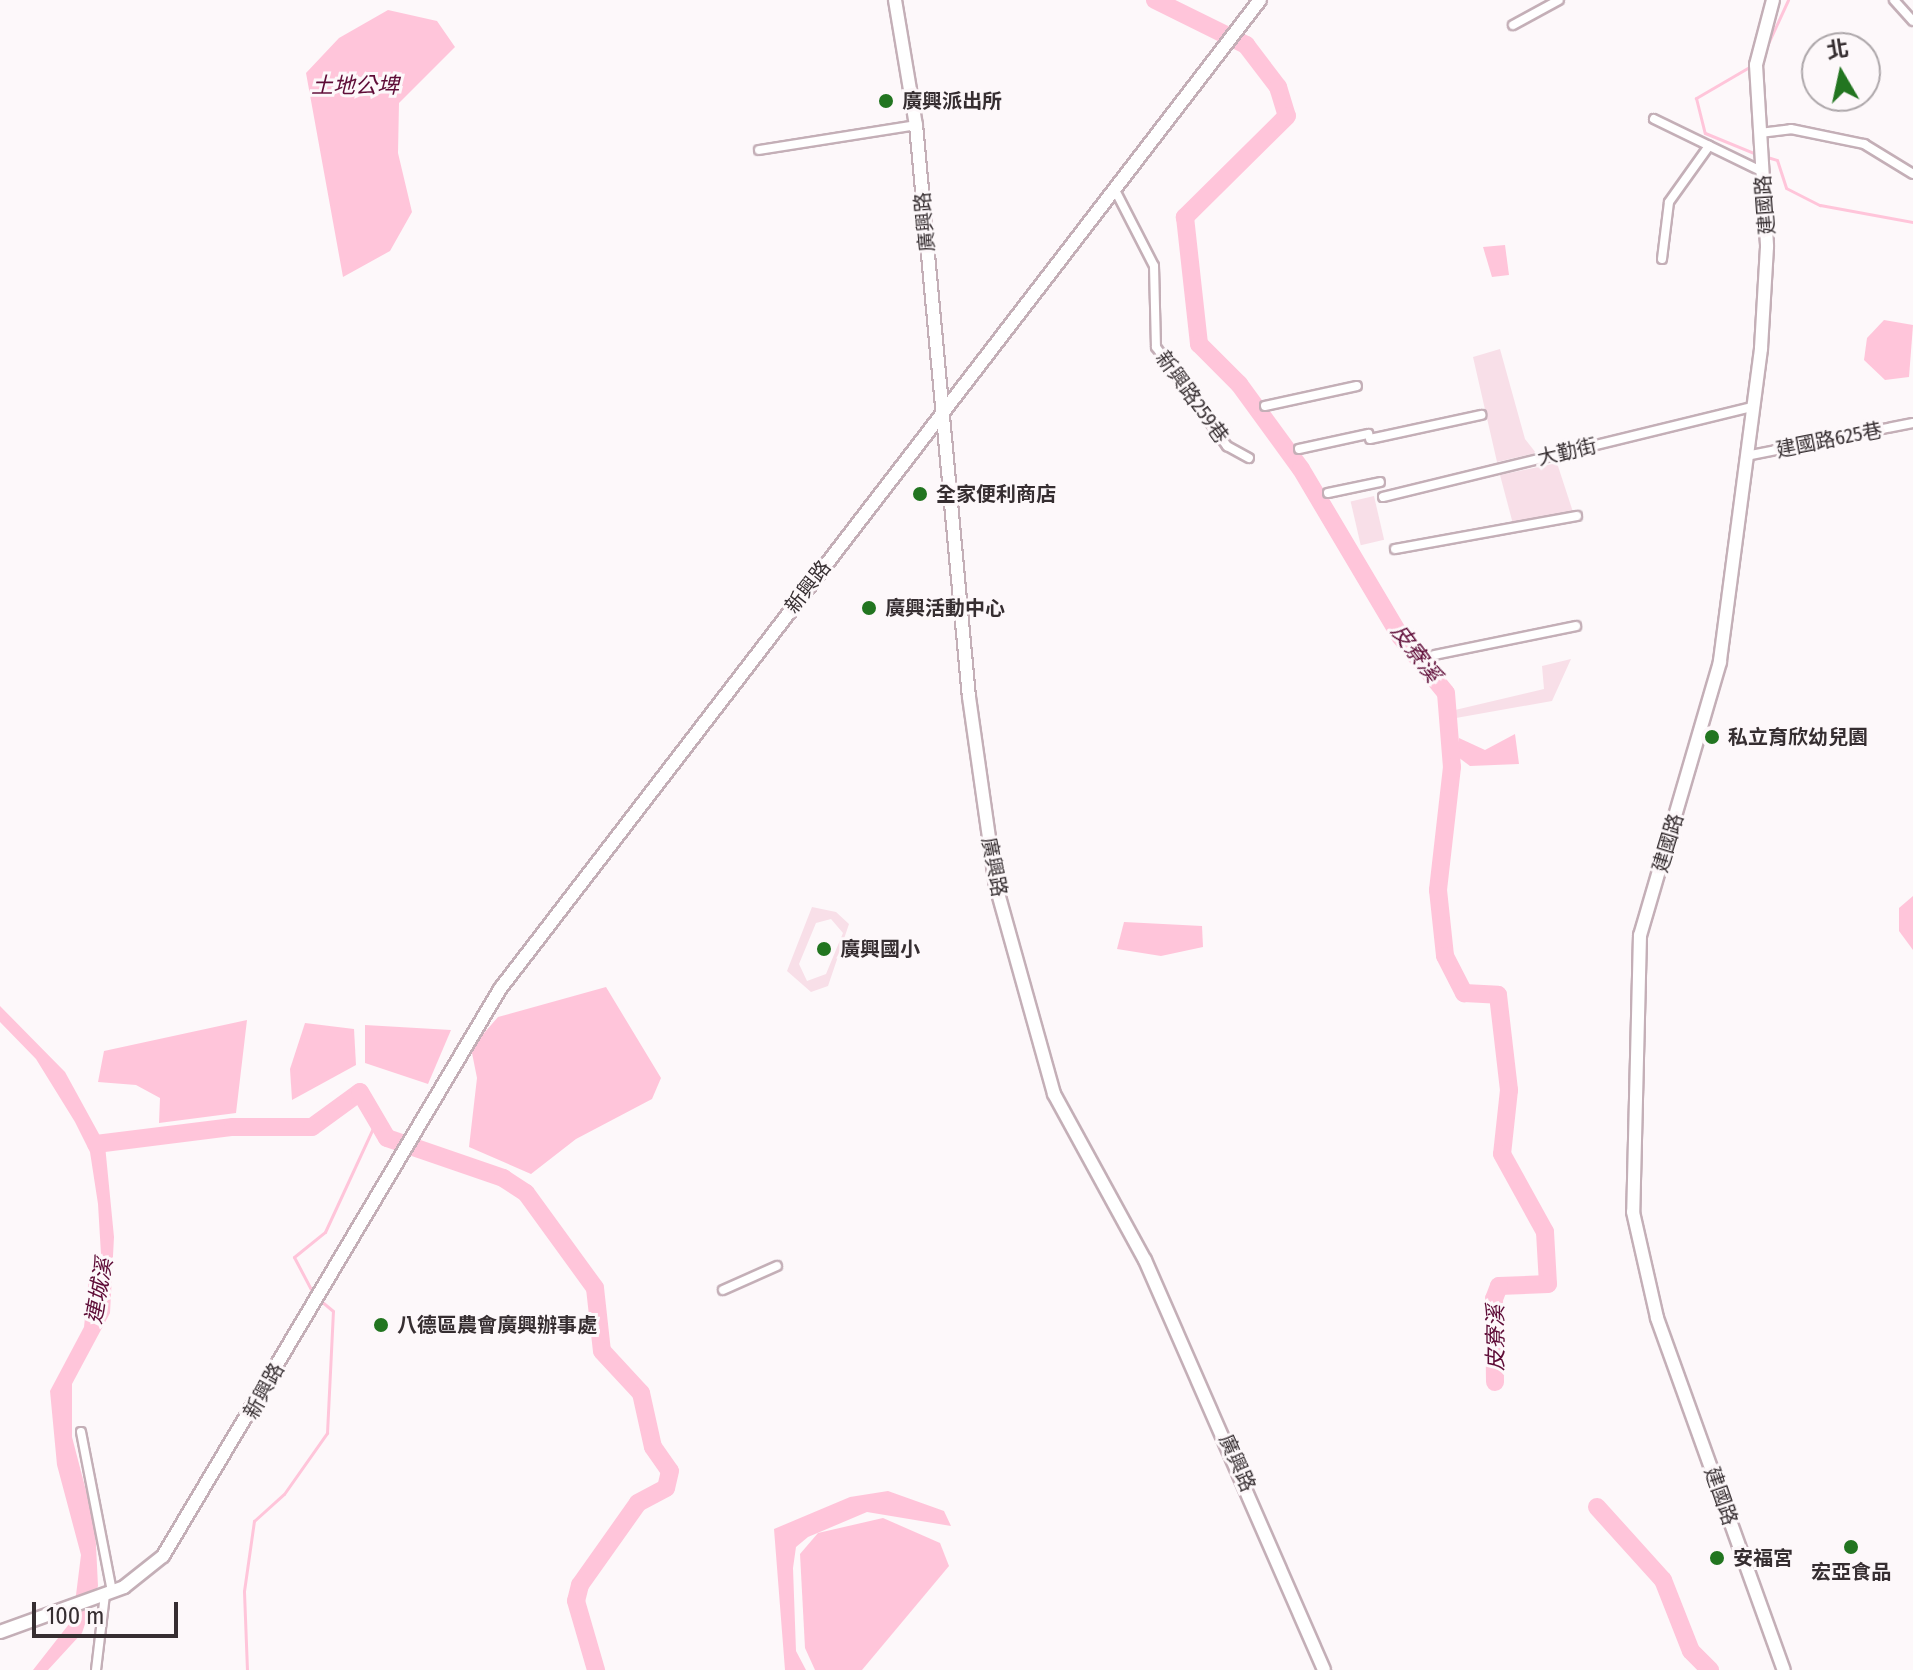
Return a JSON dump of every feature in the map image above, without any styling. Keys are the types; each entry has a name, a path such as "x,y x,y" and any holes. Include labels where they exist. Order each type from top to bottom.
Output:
{"street":[{"name":"廣興路","path":"895,0 916,125 942,413 986,826 1054,1094 1132,1233 1324,1670"},
{"name":"新興路","path":"0,1632 106,1593 163,1556 500,989 1260,0"},
{"path":"1513,25 1559,0"},
{"name":"建國路","path":"1773,0 1756,60 1767,286 1720,662 1640,935 1633,1212 1657,1318 1784,1670"},
{"path":"1894,0 1913,21"},
{"path":"1654,119 1709,146 1762,161"},
{"path":"759,150 916,125"},
{"path":"1760,133 1791,129 1864,144 1913,174"},
{"path":"1662,259 1669,202 1709,146"},
{"name":"新興路259巷","path":"1115,190 1154,266 1156,347 1227,446 1249,458"},
{"path":"1265,406 1357,386"},
{"name":"大勤街","path":"1383,497 1751,407"},
{"path":"1299,449 1481,415"},
{"name":"建國路625巷","path":"1746,456 1913,423"},
{"path":"1328,493 1380,482"},
{"path":"1395,549 1577,516"},
{"path":"1434,655 1576,626"},
{"path":"723,1290 777,1266"},
{"path":"81,1432 106,1593 96,1670"}],"shaded area":[{"path":"1500,349 1525,439 1536,453 1497,462 1473,357"},
{"path":"1557,463 1573,512 1513,524 1500,475"},
{"path":"1374,496 1384,540 1361,545 1351,501"},
{"path":"1571,659 1552,701 1456,718 1455,710 1544,689 1542,666"},
{"path":"812,907 836,912 849,924 828,986 811,992 787,971","holes":["831,919 843,933 826,974 807,981 799,964 816,923"]}],"water":[{"name":"土地公埤","path":"388,10 437,21 455,47 399,103 398,153 412,212 390,251 343,277 306,73 339,38"},
{"path":"1505,245 1509,275 1492,277 1483,247"},
{"path":"1884,320 1913,325 1909,377 1885,380 1864,360 1867,338"},
{"path":"1515,734 1519,764 1470,766 1458,757 1459,738 1485,750"},
{"path":"1913,896 1913,950 1899,931 1899,908"},
{"path":"1124,922 1202,926 1203,947 1161,956 1117,949"},
{"path":"606,987 661,1078 652,1099 576,1139 531,1174 469,1147 477,1078 471,1048 498,1017"},
{"name":"連城溪","path":"0,1006 65,1072 105,1145 114,1237 110,1313 72,1384 72,1437 95,1525 98,1586 82,1633 48,1670 33,1670 73,1619 81,1555 57,1465 50,1391 84,1327 89,1279 102,1271 98,1204 90,1152 36,1059 0,1022"},
{"path":"247,1020 236,1113 159,1123 160,1098 136,1085 98,1082 104,1051"},
{"path":"305,1023 354,1029 356,1065 292,1100 290,1069"},
{"path":"365,1025 451,1030 428,1084 365,1063"},
{"path":"888,1491 944,1511 951,1526 867,1512 808,1537 796,1547 793,1568 796,1651 806,1670 785,1670 774,1529 850,1497"},
{"path":"883,1518 940,1543 949,1566 862,1670 815,1670 805,1648 800,1554 818,1533"}],"waterway":[{"name":"皮寮溪","path":"1155,0 1246,45 1278,87 1287,116 1185,217 1199,344 1239,384 1301,469 1400,636 1446,693 1452,767 1438,890 1445,956 1464,993 1498,995 1509,1090 1502,1154 1545,1232 1548,1284 1499,1286 1494,1299 1495,1382"},
{"path":"1766,48 1788,0"},
{"path":"1751,66 1696,98 1705,133 1756,154"},
{"path":"1767,157 1777,160 1786,188 1820,205 1913,222"},
{"path":"96,1144 233,1127 312,1127 360,1092 387,1138 503,1178 526,1193 595,1288 602,1351 641,1393 653,1447 670,1471 666,1488 638,1503 580,1585 576,1601 596,1670"},
{"path":"314,1295 294,1257 325,1232 375,1124"},
{"path":"247,1670 244,1591 254,1521 284,1494 327,1433 333,1311 320,1300"},
{"name":"皮寮溪","path":"1597,1507 1663,1580 1691,1651 1710,1670"}],"place":[{"name":"廣興派出所","path":"886,101"},
{"name":"全家便利商店","path":"920,494"},
{"name":"廣興活動中心","path":"869,608"},
{"name":"私立育欣幼兒園","path":"1712,737"},
{"name":"廣興國小","path":"824,949"},
{"name":"八德區農會廣興辦事處","path":"381,1325"},
{"name":"宏亞食品","path":"1851,1547"},
{"name":"安福宮","path":"1717,1558"}]}
